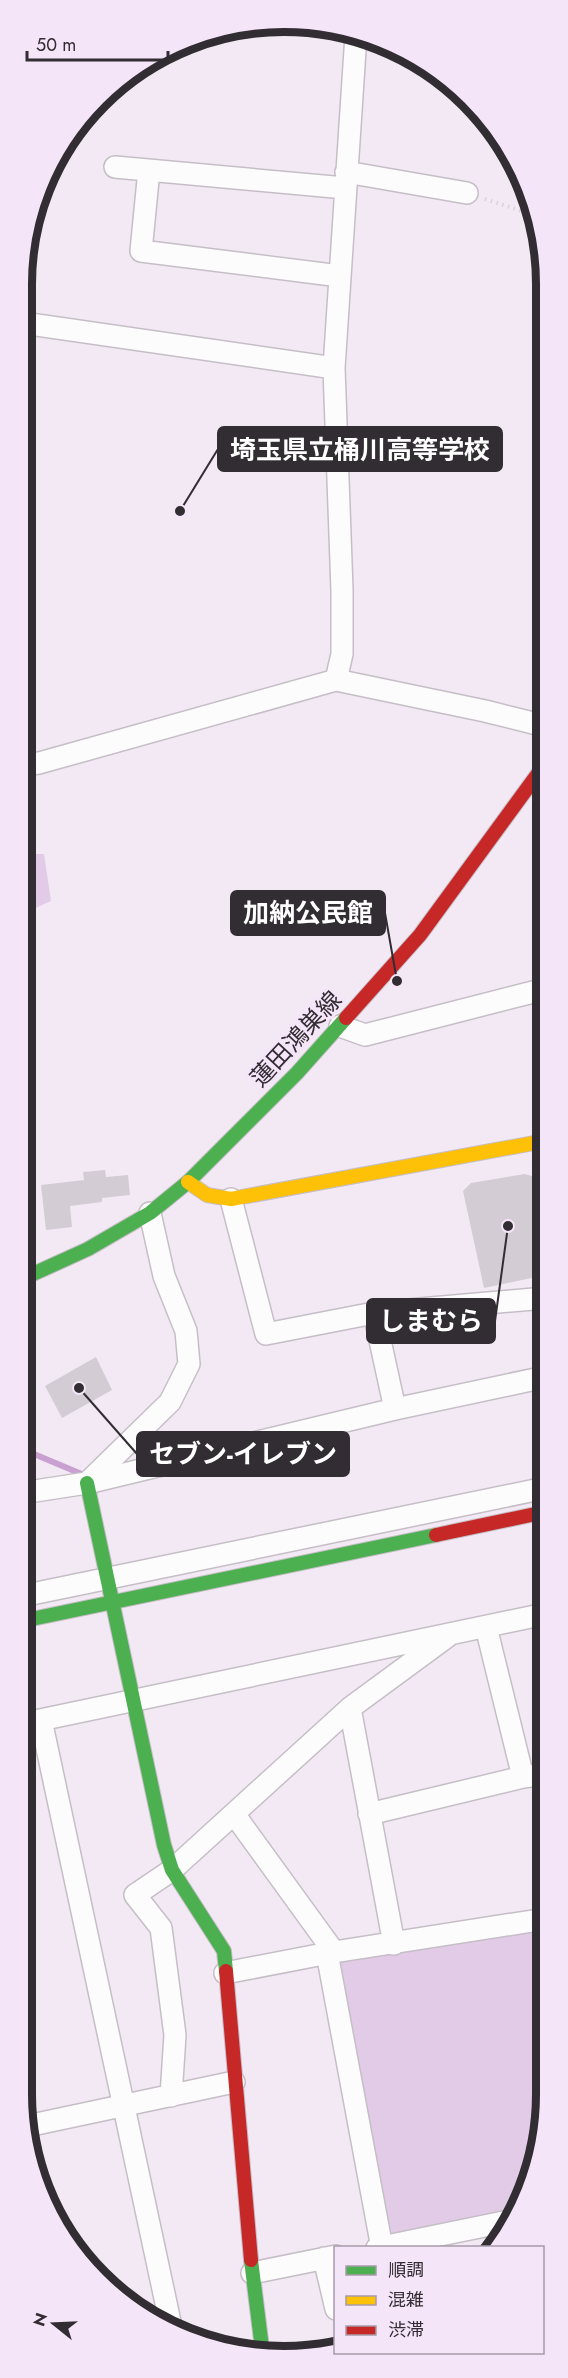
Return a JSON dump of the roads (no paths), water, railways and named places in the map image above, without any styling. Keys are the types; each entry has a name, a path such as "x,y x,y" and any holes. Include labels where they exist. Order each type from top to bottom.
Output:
{"street":[{"path":"336,680 342,654 342,590 334,368 355,42"},
{"path":"115,167 345,180 467,194"},
{"path":"149,170 141,251 340,276"},
{"path":"32,323 334,368"},
{"path":"32,764 336,680 536,724"},
{"name":"蓮田鴻巣線","path":"32,1274 88,1249 150,1214 188,1182 340,1026 420,935 536,782"},
{"path":"340,1026 365,1035 536,991"},
{"path":"188,1182 201,1194 216,1200 231,1199 536,1143"},
{"path":"231,1199 266,1334 374,1313 536,1299"},
{"path":"87,1483 170,1402 189,1364 186,1332 164,1276 150,1214"},
{"path":"374,1313 395,1409"},
{"path":"32,1491 87,1483 395,1409 536,1379"},
{"path":"87,1483 164,1845 172,1870 224,1951 252,2273 262,2345"},
{"path":"32,1594 536,1490"},
{"path":"32,1619 536,1514"},
{"path":"32,1722 536,1616"},
{"path":"486,1627 523,1777"},
{"path":"171,2096 176,2035 161,1928 135,1895 172,1870 350,1708 448,1636"},
{"path":"350,1708 394,1944"},
{"path":"32,1726 123,2106 169,2319"},
{"path":"369,1814 536,1775"},
{"path":"234,1814 330,1953 380,2246"},
{"path":"225,1973 330,1953 536,1920"},
{"path":"34,2125 234,2082"},
{"path":"385,2246 501,2223"},
{"path":"252,2273 330,2257 334,2292"}],"waterway":[{"path":"32,1453 84,1475"}],"place":[{"name":"埼玉県立桶川高等学校","path":"180,511"},
{"name":"加納公民館","path":"397,981"},
{"name":"しまむら","path":"508,1226"},
{"name":"セブン-イレブン","path":"79,1388"}]}
